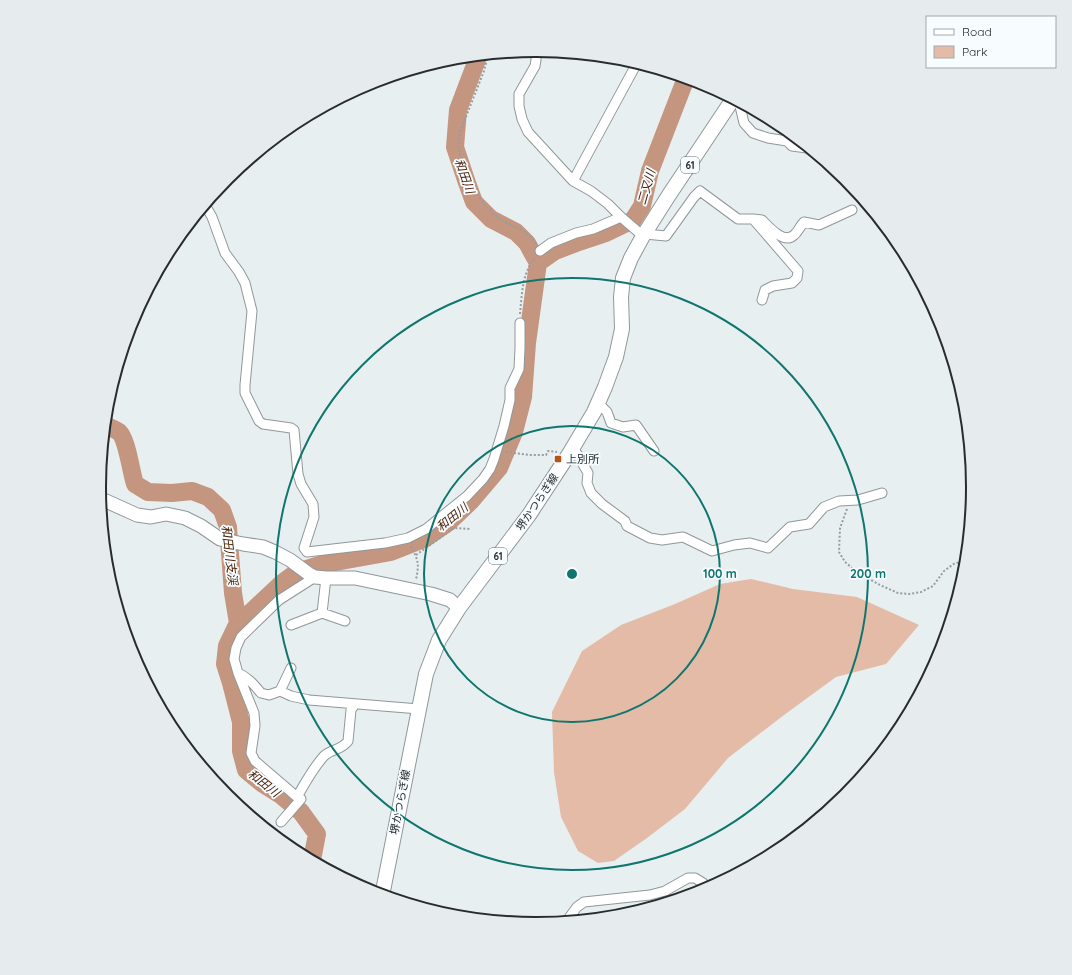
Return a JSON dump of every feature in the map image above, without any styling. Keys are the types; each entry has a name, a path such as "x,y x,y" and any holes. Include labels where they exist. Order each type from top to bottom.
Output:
{"main road":[{"name":"堺かつらぎ線","path":"383,890 426,674 439,640 459,608 529,515 571,451 594,412 616,357 622,329 623,278 631,258 669,195 730,103"}],"street":[{"path":"536,57 535,66 519,94 519,106 522,119 528,132 573,181 591,191 644,235 666,236 700,191 738,219 762,220 775,233 786,238 791,238 795,235 804,222 819,226 852,210"},
{"path":"573,181 634,69"},
{"path":"741,109 744,123 753,133 768,138 790,140"},
{"path":"787,141 792,146 799,147"},
{"path":"207,209 212,217 225,253 245,283 252,311 245,385 246,393 259,421 263,424 294,430 298,474 301,484 312,504 314,517 304,548 307,552"},
{"path":"538,253 551,243 576,233 593,229 621,217"},
{"path":"753,219 798,271 797,278 792,283 773,286 765,290 762,300"},
{"path":"290,560 307,552 385,543 408,538 426,528 466,496 483,479 490,469 494,459 510,400 510,388 519,369 520,323"},
{"path":"598,403 607,412 611,423 623,427 636,425 654,451"},
{"path":"571,451 588,473 587,483 591,493 602,504 625,521 627,526 650,538 662,540 683,536 712,551 734,545 750,543 768,548 790,527 809,524 824,507 839,501 858,500 882,493"},
{"path":"106,501 137,515 151,517 166,514 185,518 220,539 263,547 275,552 316,576 355,578 414,590 450,600 459,608"},
{"path":"316,576 322,613"},
{"path":"281,822 301,799 255,761 251,753 255,726 254,713 234,659 236,648 241,636 279,600 316,576"},
{"path":"291,626 322,613 345,621"},
{"path":"280,692 291,668"},
{"path":"238,673 250,680 261,693 269,695 280,692 309,700 419,709"},
{"path":"297,797 316,765 326,755 345,745 348,741 351,710 355,704"},
{"path":"570,916 576,907 584,902 665,892 688,878 695,878 703,884"}],"path":[{"path":"487,60 484,71 460,132 459,151 473,185 487,206 496,216 522,230 531,237 538,253 529,264 526,271 520,323"},
{"path":"512,453 546,455 548,451 571,451"},
{"path":"852,501 846,511 840,528 839,552 845,562 858,573 898,593 909,594 920,592 933,586 944,571 955,563 960,563"},
{"path":"416,555 454,528 470,529"},
{"path":"414,551 418,566 414,590"}],"green space":[{"path":"751,579 793,589 857,597 919,625 886,664 836,677 728,758 685,809 614,861 598,863 578,851 561,817 554,772 552,712 582,651 621,625 675,604 720,584"}],"waterway":[{"name":"和田川","path":"313,855 317,834 301,812 246,770 241,751 241,722 225,664 227,646 238,623 282,583 297,572 319,565 391,552 424,539 449,522 471,501 499,468 514,432 523,397 527,343 538,263 527,243 516,232 491,219 474,202 455,147 458,110 476,62"},
{"name":"二又川","path":"538,263 555,251 606,233 633,220 642,206 650,171 684,84"},
{"name":"和田川支渓","path":"110,427 119,432 122,436 127,448 135,484 148,492 172,493 192,491 208,497 222,510 228,527 233,593 238,623"}],"place":[{"name":"上別所","path":"558,459"}]}
